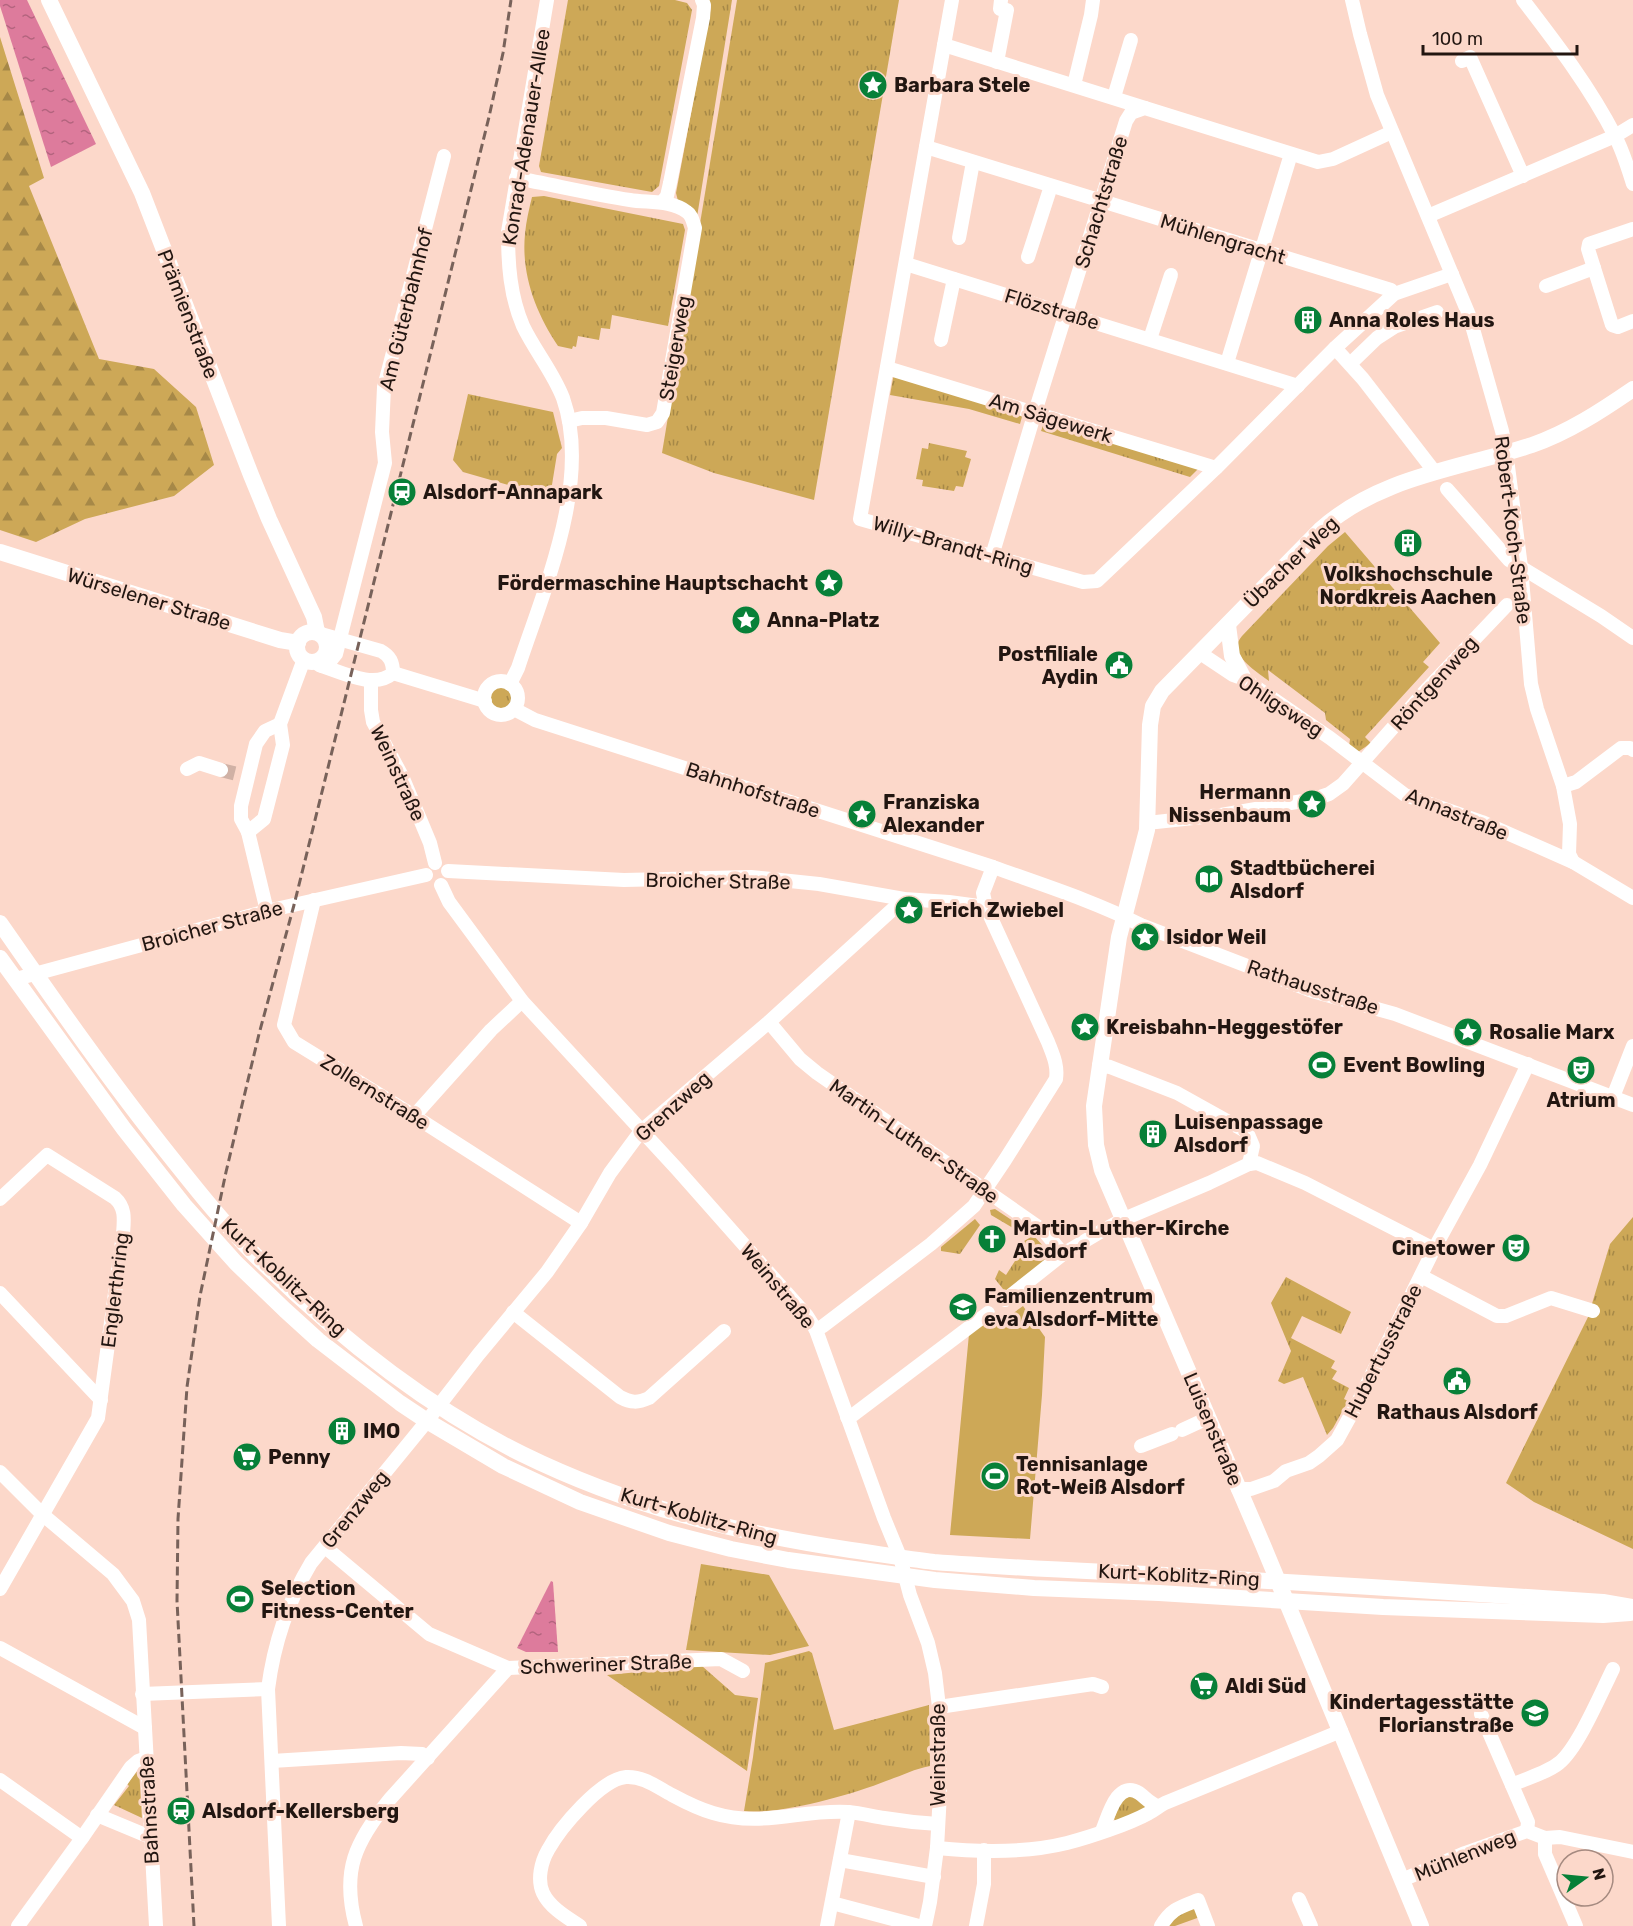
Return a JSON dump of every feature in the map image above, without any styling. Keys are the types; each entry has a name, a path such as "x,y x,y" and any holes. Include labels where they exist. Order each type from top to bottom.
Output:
{"main road":[{"name":"Prämienstraße","path":"50,0 142,193 251,476 319,633"},
{"name":"Übacher Weg","path":"1124,916 1146,836 1150,725 1153,706 1162,691 1333,519 1372,495 1434,471 1532,445 1562,432 1633,389"},
{"name":"Würselener Straße","path":"0,552 280,640 298,643"},
{"path":"1228,625 1232,656 1244,679"},
{"path":"319,633 326,640 327,648 325,655 312,662 298,652 298,643 304,634 319,633"},
{"name":"Luisenstraße","path":"1124,916 1094,1106 1096,1145 1102,1170 1341,1731 1421,1926"},
{"name":"Kurt-Koblitz-Ring","path":"0,923 152,1133 210,1206 253,1253 354,1342 440,1406 521,1453 592,1484 660,1509 729,1529 794,1542 937,1562 1603,1602 1633,1607"},
{"name":"Kurt-Koblitz-Ring","path":"0,958 8,982 184,1205 236,1263 318,1340 400,1403 428,1421 503,1466 580,1502 669,1533 731,1549 788,1560 935,1580 1034,1588 1406,1608 1603,1615 1633,1613"}],"street":[{"name":"Konrad-Adenauer-Allee","path":"510,684 518,668 555,554 571,484 569,421 551,372 524,326 514,301 508,268 508,232 547,0"},
{"path":"663,201 667,196 670,183 703,18 702,0"},
{"name":"Willy-Brandt-Ring","path":"952,0 860,519 1083,582 1097,581 1216,468 1335,348 1394,294 1452,274"},
{"path":"997,62 1006,10 1000,9 1001,0"},
{"path":"1074,85 1093,0"},
{"name":"Robert-Koch-Straße","path":"1352,0 1377,95 1469,315 1506,451 1521,567 1531,684 1537,710 1563,786 1569,825 1569,854 1573,862"},
{"path":"1523,0 1572,65 1615,135 1633,184"},
{"path":"1114,97 1131,40"},
{"path":"944,45 1318,162 1326,162 1392,132"},
{"path":"1462,61 1470,57 1523,176"},
{"name":"Schachtstraße","path":"992,556 1125,121 1131,113 1145,108"},
{"path":"1428,216 1523,176 1633,125"},
{"name":"Mühlengracht","path":"926,147 1391,290 1394,294"},
{"path":"1227,363 1291,154"},
{"name":"Am Güterbahnhof","path":"280,724 294,687 312,662 328,664 333,659 340,639 385,463 382,432 384,387 444,156"},
{"path":"959,238 973,162"},
{"name":"Steigerweg","path":"516,178 654,204 663,201 687,211 695,228 663,413 657,422 647,425 606,418 582,418 569,421"},
{"path":"1028,257 1051,186"},
{"path":"1633,229 1589,244 1588,249 1612,325 1618,327 1633,321"},
{"name":"Flözstraße","path":"906,264 1298,386"},
{"path":"1546,286 1594,268"},
{"path":"1150,339 1171,275"},
{"path":"941,340 954,279"},
{"path":"1350,364 1377,338 1394,327 1437,312"},
{"path":"1335,348 1401,426 1434,471"},
{"name":"Am Sägewerk","path":"887,368 1216,468"},
{"path":"1447,489 1509,560 1633,638"},
{"name":"Röntgenweg","path":"1361,762 1507,605"},
{"path":"312,662 371,681 387,679 393,673 393,666 387,655 369,646 319,633"},
{"name":"Ohligsweg","path":"1200,653 1233,675 1244,679 1361,762"},
{"path":"393,673 485,701"},
{"name":"Weinstraße","path":"371,681 373,722 402,776 430,843 435,863"},
{"path":"498,682 510,684 517,692 518,698 514,708 507,714 497,714 489,710 485,694 492,684 498,682"},
{"name":"Bahnhofstraße","path":"514,708 535,720 993,867"},
{"path":"248,832 264,819 283,745 280,724 265,731 256,744 243,776 241,819 248,832 267,911"},
{"path":"1563,786 1576,782 1621,748 1633,750"},
{"path":"1147,823 1221,815 1314,799 1329,794 1343,783 1361,762"},
{"name":"Annastraße","path":"1361,762 1405,795 1482,822 1573,862 1633,898"},
{"path":"187,769 199,763 221,770"},
{"path":"435,863 442,863 448,871 448,878 441,885 431,883 426,875 428,869 435,863"},
{"path":"816,1330 931,1244 974,1206 1056,1079 1058,1071 1056,1062 1044,1032 986,907 983,893 993,867"},
{"name":"Rathausstraße","path":"993,867 1312,991 1395,1014 1633,1106"},
{"name":"Broicher Straße","path":"448,871 624,880 752,878 819,884 904,900 986,907"},
{"name":"Broicher Straße","path":"8,982 267,911 426,875"},
{"name":"Weinstraße","path":"441,885 449,902 522,1001 716,1212 807,1316 816,1330 900,1557 910,1595 928,1643 938,1689 941,1768 937,1848 925,1926"},
{"name":"Zollernstraße","path":"314,900 284,1025 294,1042 581,1223"},
{"name":"Grenzweg","path":"279,1926 268,1689 275,1645 298,1584 311,1563 547,1272 581,1223 610,1173 641,1131 769,1022 904,900"},
{"path":"414,1116 490,1030 522,1001"},
{"name":"Martin-Luther-Straße","path":"769,1022 800,1059 817,1073 1044,1231 1063,1254"},
{"path":"1613,1097 1633,1046"},
{"name":"Hubertusstraße","path":"1238,1489 1251,1489 1274,1481 1286,1472 1319,1456 1336,1440 1358,1402 1434,1250 1480,1165 1528,1064"},
{"path":"1099,1065 1110,1067 1177,1093 1247,1132 1253,1146 1249,1164"},
{"name":"Englerthring","path":"0,1199 47,1155 115,1198 121,1204 124,1213 98,1418 0,1588"},
{"path":"1005,1300 1063,1254 1124,1219 1209,1184 1249,1164 1262,1164 1305,1183 1434,1250"},
{"path":"1421,1276 1497,1316 1506,1316 1551,1298 1593,1311"},
{"path":"0,1293 101,1400"},
{"path":"513,1312 628,1402 643,1401 655,1394 724,1331"},
{"path":"847,1417 853,1415 988,1313"},
{"path":"1141,1446 1209,1419"},
{"name":"Bahnstraße","path":"0,1472 42,1515 113,1574 133,1601 139,1620 156,1926"},
{"name":"Schweriner Straße","path":"325,1546 429,1634 508,1668 721,1659 743,1671"},
{"path":"0,1648 145,1728"},
{"path":"356,1926 349,1894 350,1877 354,1857 374,1819 508,1668"},
{"path":"1512,1785 1558,1765 1567,1755 1613,1669"},
{"path":"939,1707 1093,1684 1102,1688"},
{"path":"142,1694 268,1689"},
{"path":"1481,1714 1528,1822 1527,1831"},
{"path":"937,1848 984,1850 1067,1843 1150,1813 1158,1806 1341,1731"},
{"path":"272,1761 401,1753 422,1754 428,1758"},
{"path":"18,1926 131,1767 146,1758"},
{"path":"580,1926 557,1910 543,1894 540,1875 543,1862 547,1851 558,1835 598,1791 612,1781 625,1777 638,1778 714,1814 735,1818 758,1820 849,1812 938,1824"},
{"path":"0,1780 82,1838"},
{"path":"1102,1831 1120,1793 1127,1790 1137,1792 1153,1805 1158,1806"},
{"path":"827,1926 849,1812"},
{"path":"97,1815 150,1837"},
{"name":"Mühlenweg","path":"1402,1880 1465,1853 1527,1831 1545,1838 1560,1837 1633,1852"},
{"path":"1545,1838 1545,1854 1576,1926"},
{"path":"976,1926 984,1884 984,1850"},
{"path":"840,1860 934,1877"},
{"path":"1299,1899 1311,1926"},
{"path":"1161,1926 1168,1914 1198,1900 1208,1926"},
{"path":"832,1903 919,1926"}],"green space":[{"path":"568,0 675,0 687,3 692,10 659,186 652,192 541,172 539,166"},
{"path":"708,0 732,0 697,217 678,201 676,193 711,7"},
{"path":"737,0 899,0 814,500 714,473 662,453"},
{"path":"0,37 44,178 29,186 99,359 154,369 196,407 214,465 174,496 85,519 36,542 0,530"},
{"path":"544,196 683,224 685,230 668,326 612,315 610,329 601,328 599,340 578,336 576,347 573,346 572,349 558,346 537,307 525,264 525,234 532,197"},
{"path":"894,373 1023,413 1020,424 969,409 890,395"},
{"path":"468,394 553,412 562,448 557,454 550,497 463,472 453,460"},
{"path":"1045,420 1200,467 1190,477 1041,431"},
{"path":"929,443 967,451 965,457 971,459 963,487 956,486 954,491 922,486 923,480 916,479 922,448 928,449"},
{"path":"1345,532 1440,643 1423,662 1429,667 1365,737 1371,743 1358,752 1349,747 1350,739 1326,720 1325,713 1268,670 1269,681 1257,673 1240,656 1238,649 1242,636 1328,546"},
{"path":"501,686 506,687 512,693 512,703 506,709 501,710 496,709 490,703 489,698 490,693 496,687"},
{"path":"995,1209 1028,1231 1021,1234 1017,1227 1013,1228 991,1215 990,1210"},
{"path":"1633,1217 1633,1549 1534,1502 1506,1483 1588,1317 1610,1244"},
{"path":"975,1219 980,1225 960,1254 941,1251 941,1247"},
{"path":"1034,1236 1045,1248 1045,1265 1007,1294 995,1279 999,1270 1006,1275 1020,1253 1014,1247"},
{"path":"1286,1277 1351,1312 1341,1334 1302,1316 1291,1338 1335,1361 1331,1368 1337,1371 1332,1379 1349,1388 1344,1399 1348,1401 1327,1435 1303,1377 1284,1384 1278,1381 1291,1351 1271,1303"},
{"name":"Tennisanlage Rot-Weiß Alsdorf","path":"1023,1306 1045,1337 1030,1539 950,1535 969,1334 985,1320 1001,1322"},
{"path":"701,1564 769,1575 809,1646 770,1655 686,1650"},
{"path":"809,1651 812,1653 834,1730 929,1705 930,1766 815,1803 776,1810 744,1811 765,1663"},
{"path":"702,1666 735,1695 758,1698 747,1771 607,1675"},
{"path":"139,1769 142,1818 114,1805"},
{"path":"1133,1795 1148,1809 1116,1822 1114,1819 1121,1800"},
{"path":"1193,1908 1197,1909 1200,1917 1175,1926 1165,1926 1170,1916"}],"water":[{"path":"0,0 27,0 96,144 51,167 0,6"},
{"path":"551,1581 553,1582 558,1652 526,1652 517,1648"}],"tunnel":[{"path":"221,770 237,774"}],"railway":[{"path":"194,1926 177,1601 178,1519 187,1387 200,1296 226,1172 259,1034 294,905 489,117 503,53 511,0"}],"place":[{"name":"Barbara Stele","path":"873,85"},
{"name":"Anna Roles Haus","path":"1308,320"},
{"name":"Alsdorf-Annapark","path":"402,492"},
{"name":"Volkshochschule Nordkreis Aachen","path":"1408,543"},
{"name":"Fördermaschine Hauptschacht","path":"829,583"},
{"name":"Anna-Platz","path":"746,620"},
{"name":"Postfiliale Aydin","path":"1119,665"},
{"name":"Hermann Nissenbaum","path":"1312,804"},
{"name":"Franziska Alexander","path":"862,814"},
{"name":"Stadtbücherei Alsdorf","path":"1209,879"},
{"name":"Erich Zwiebel","path":"909,910"},
{"name":"Isidor Weil","path":"1145,937"},
{"name":"Kreisbahn-Heggestöfer","path":"1085,1027"},
{"name":"Rosalie Marx","path":"1468,1032"},
{"name":"Event Bowling","path":"1322,1065"},
{"name":"Atrium","path":"1581,1070"},
{"name":"Luisenpassage Alsdorf","path":"1153,1134"},
{"name":"Martin-Luther-Kirche Alsdorf","path":"992,1239"},
{"name":"Cinetower","path":"1516,1248"},
{"name":"Familienzentrum eva Alsdorf-Mitte","path":"963,1307"},
{"name":"Rathaus Alsdorf","path":"1457,1381"},
{"name":"IMO","path":"342,1431"},
{"name":"Penny","path":"247,1457"},
{"name":"Tennisanlage Rot-Weiß Alsdorf","path":"995,1476"},
{"name":"Selection Fitness-Center","path":"240,1599"},
{"name":"Aldi Süd","path":"1204,1686"},
{"name":"Kindertagesstätte Florianstraße","path":"1535,1713"},
{"name":"Alsdorf-Kellersberg","path":"181,1811"}]}
